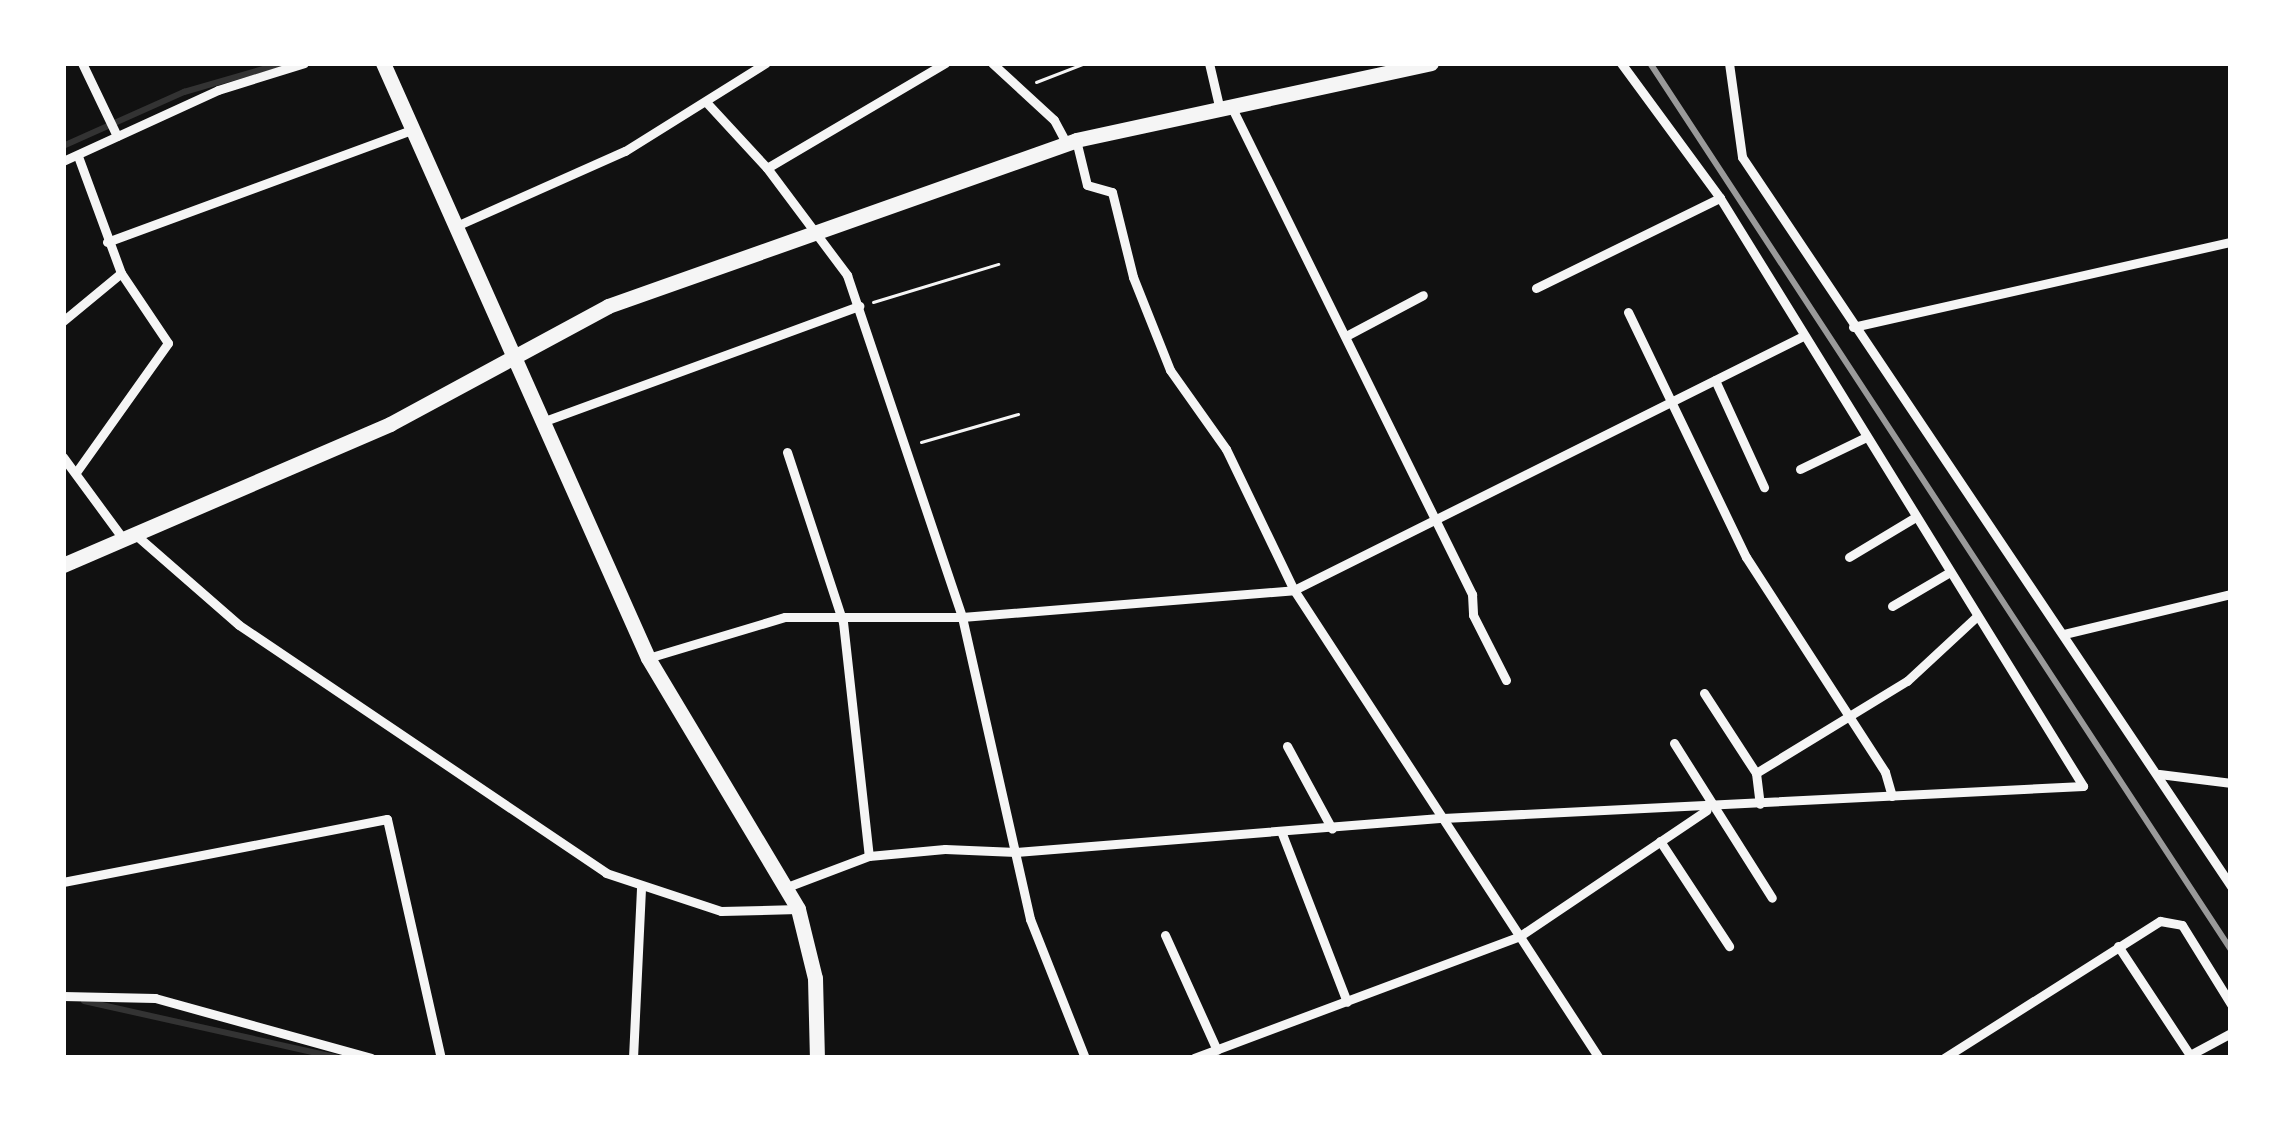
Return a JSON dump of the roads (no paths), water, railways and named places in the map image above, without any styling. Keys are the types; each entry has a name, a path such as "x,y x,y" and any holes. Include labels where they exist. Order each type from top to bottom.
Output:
{"main road":[{"path":"383,63 539,423 648,658 798,909 815,978 817,1058"},
{"path":"63,565 390,424 510,354 608,306 1071,141 1431,63"}],"street":[{"path":"82,63 117,136"},
{"path":"63,161 218,90 304,63"},
{"path":"740,63 748,75"},
{"path":"454,227 626,151 766,63"},
{"path":"767,168 945,63"},
{"path":"992,63 1071,141 1087,185 1112,193 1133,278 1170,370 1226,448 1294,590 1599,1058"},
{"path":"1209,63 1225,105 1346,336 1506,680"},
{"path":"788,887 869,856 1016,852 1443,818 2083,786 1720,199 1621,63"},
{"path":"1729,63 1742,157 2231,886"},
{"path":"707,103 818,231 859,306 962,617 1030,920 1085,1058"},
{"path":"107,242 412,130"},
{"path":"76,471 167,343 121,273 78,156"},
{"path":"1536,287 1720,199"},
{"path":"1853,327 2231,242"},
{"path":"63,321 121,273"},
{"path":"1346,336 1423,296"},
{"path":"539,423 859,306"},
{"path":"1628,312 1746,557 1847,715 1892,796"},
{"path":"648,658 785,617 843,622 962,617 1294,590 1803,336"},
{"path":"1715,380 1764,488"},
{"path":"1800,469 1864,438"},
{"path":"788,452 843,622 869,856"},
{"path":"63,457 131,539 239,625 606,873 721,911 798,909"},
{"path":"1849,557 1914,518"},
{"path":"1892,606 1948,573"},
{"path":"2064,634 2231,594"},
{"path":"1756,773 1907,681 1976,618"},
{"path":"1704,693 1756,773 1760,805"},
{"path":"1674,743 1772,898"},
{"path":"1287,746 1332,829"},
{"path":"2158,773 2231,783"},
{"path":"1194,1058 1520,936 1712,807"},
{"path":"63,882 387,819 441,1058"},
{"path":"1281,831 1347,1002"},
{"path":"1660,841 1729,946"},
{"path":"633,1058 641,887"},
{"path":"1944,1058 2160,921 2182,925 2231,1004"},
{"path":"1165,934 1217,1050"},
{"path":"2118,946 2190,1055 2231,1033"},
{"path":"63,996 155,998 371,1058"}],"waterway":[{"path":"63,146 184,92 284,63"},
{"path":"84,1001 338,1058"}],"railway":[{"path":"1650,63 2231,950"}]}
